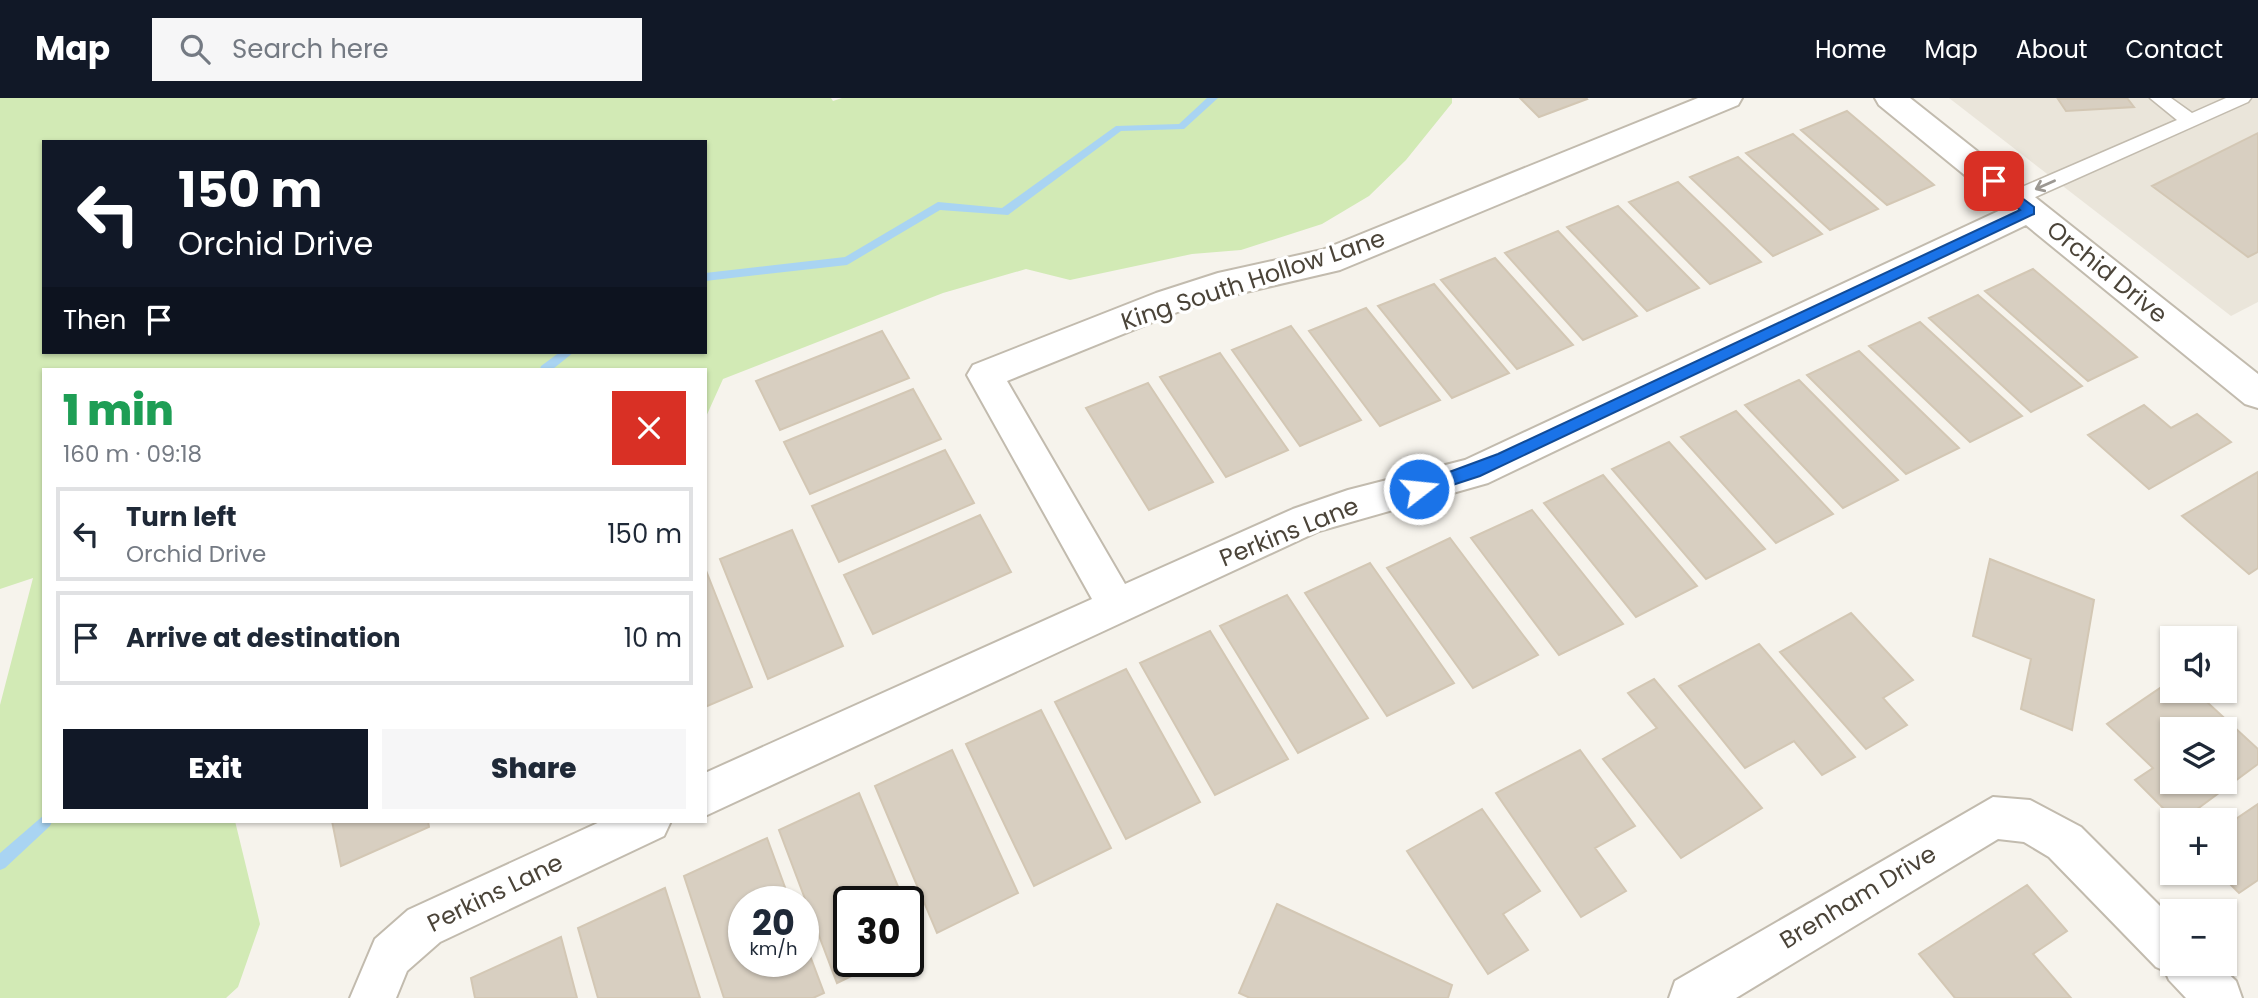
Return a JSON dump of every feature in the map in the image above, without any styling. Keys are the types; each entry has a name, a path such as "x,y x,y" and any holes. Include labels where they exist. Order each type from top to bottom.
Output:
{"street":[{"name":"King South Hollow Lane","path":"1117,606 985,375 1168,302 1218,286 1328,261 1727,98"},
{"name":"Orchid Drive","path":"1890,98 2258,394"},
{"name":"Perkins Lane","path":"707,794 1330,510 1419,489 1475,472 2022,204"},
{"name":"Brenham Drive","path":"1692,998 1977,825 1993,818 2031,821 2074,850 2160,939"},
{"name":"Perkins Lane","path":"373,998 391,955 424,926 645,823"},
{"path":"2197,976 2219,998"}],"lane":[{"path":"2160,98 2191,121"},
{"path":"2022,204 2076,171 2242,98"}],"shaded area":[{"path":"1949,98 2258,98 2258,302 2231,316"}],"green space":[{"path":"0,98 831,98 833,101 842,98 1452,98 1452,103 1406,160 1369,196 1322,224 1241,250 1192,254 1070,280 1026,269 943,293 723,379 707,415 707,368 42,368 42,823 235,823 260,924 238,987 226,998 0,998 0,705 33,578 0,589"}],"building":[{"path":"1520,98 1586,98 1587,99 1539,117"},
{"path":"2127,98 2134,107 2066,111 2058,99"},
{"path":"1847,111 1934,185 1887,205 1801,130"},
{"path":"2258,133 2258,252 2248,257 2152,186"},
{"path":"1793,134 1878,209 1830,230 1746,153"},
{"path":"1738,157 1822,234 1773,256 1690,177"},
{"path":"1678,182 1761,262 1710,284 1629,202"},
{"path":"1618,206 1699,288 1647,311 1567,227"},
{"path":"1558,231 1637,316 1583,340 1505,253"},
{"path":"1495,258 1573,345 1517,369 1441,280"},
{"path":"2033,269 2137,357 2088,381 1985,291"},
{"path":"1434,284 1509,373 1452,398 1378,306"},
{"path":"1978,295 2082,386 2031,412 1929,318"},
{"path":"1366,308 1440,400 1380,426 1309,331"},
{"path":"1920,322 2022,416 1970,442 1869,346"},
{"path":"1291,326 1361,420 1300,446 1232,350"},
{"path":"882,331 909,378 780,430 756,381"},
{"path":"1859,351 1959,448 1906,474 1807,375"},
{"path":"1220,353 1288,450 1226,477 1160,377"},
{"path":"1799,380 1898,480 1843,508 1745,405"},
{"path":"1148,383 1213,482 1149,510 1086,408"},
{"path":"913,389 941,439 810,494 784,442"},
{"path":"2144,405 2171,428 2197,414 2231,442 2149,489 2088,435"},
{"path":"1736,411 1833,514 1776,543 1681,437"},
{"path":"1669,442 1765,549 1706,579 1612,469"},
{"path":"945,450 974,503 839,562 812,506"},
{"path":"2258,472 2258,568 2249,574 2182,516"},
{"path":"1603,475 1697,586 1636,617 1544,503"},
{"path":"1532,510 1623,624 1559,655 1471,538"},
{"path":"980,515 1011,572 873,634 844,575"},
{"path":"792,530 843,646 768,679 720,559"},
{"path":"1450,538 1538,655 1473,688 1387,568"},
{"path":"1990,559 2094,600 2072,730 2021,709 2031,659 1973,636"},
{"path":"1370,563 1454,683 1387,716 1305,593"},
{"path":"707,573 752,687 707,706"},
{"path":"1287,595 1368,718 1298,753 1220,626"},
{"path":"1851,613 1913,680 1883,698 1907,725 1866,749 1780,652"},
{"path":"1210,631 1288,759 1215,795 1140,663"},
{"path":"1759,644 1855,757 1822,775 1794,741 1745,768 1679,686"},
{"path":"1126,669 1200,802 1126,839 1055,702"},
{"path":"1654,679 1762,808 1681,858 1603,759 1657,728 1628,693"},
{"path":"2160,688 2160,703 2208,703 2223,717 2160,717 2160,794 2217,794 2199,808 2163,808 2135,780 2153,768 2107,724"},
{"path":"1041,710 1111,848 1034,886 966,744"},
{"path":"2237,730 2258,749 2258,764 2237,780"},
{"path":"952,750 1018,893 937,933 924,902 924,886 917,886 875,786"},
{"path":"1580,750 1635,826 1595,848 1626,891 1581,917 1496,793"},
{"path":"859,793 898,886 833,886 833,972 819,936 819,886 800,886 779,830"},
{"path":"2258,804 2258,880 2239,893 2231,885 2237,885 2237,818"},
{"path":"1482,809 1540,891 1503,914 1528,950 1488,974 1407,851"},
{"path":"332,823 428,823 429,827 341,866"},
{"path":"767,838 785,886 728,886 728,977 818,977 824,993 813,998 724,998 684,876"},
{"path":"2027,885 2067,931 2033,954 2071,998 1955,998 1919,954"},
{"path":"665,888 700,998 598,998 578,928"},
{"path":"1277,904 1452,985 1448,998 1250,998 1239,993"},
{"path":"561,937 577,998 475,998 471,978"},
{"path":"835,977 849,977 837,983"}],"waterway":[{"path":"707,277 847,261 938,206 1004,212 1119,128 1181,127 1213,98"},
{"path":"546,368 565,354"},
{"path":"0,863 43,823"}],"route":[{"path":"1419,489 1475,472 1504,459 2030,211 1994,181"}]}
